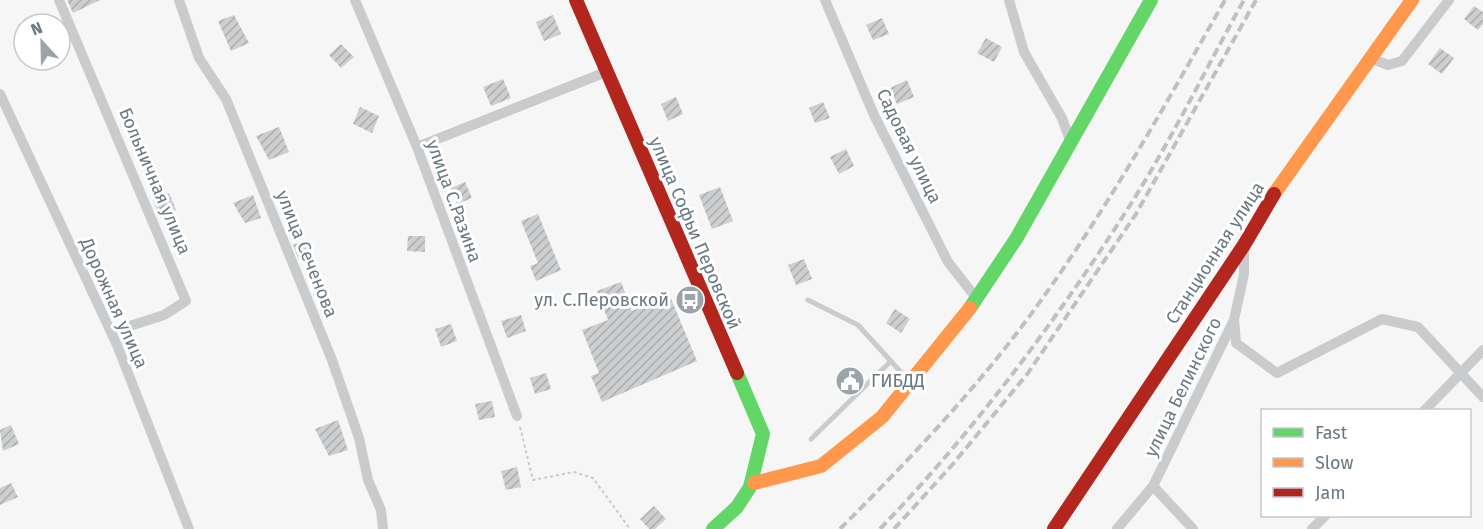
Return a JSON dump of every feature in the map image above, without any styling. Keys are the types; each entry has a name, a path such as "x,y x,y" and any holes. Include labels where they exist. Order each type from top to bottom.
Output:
{"main road":[{"name":"улица Софьи Перовской","path":"576,0 763,434 754,483"},
{"path":"713,529 738,508 754,483 821,466 882,417 977,299 1017,239 1151,0"},
{"name":"Станционная улица","path":"1054,529 1244,245 1269,203 1412,0"}],"street":[{"name":"Больничная улица","path":"59,0 186,301 164,315 111,332"},
{"name":"улица Сеченова","path":"179,0 199,58 226,99 332,360 359,438 368,480 381,510 383,529"},
{"name":"улица С.Разина","path":"355,0 417,147 517,416"},
{"name":"Садовая улица","path":"825,0 874,115 943,252 977,299"},
{"path":"1009,0 1024,52 1062,118 1071,143"},
{"path":"1370,58 1388,65 1402,61 1449,0"},
{"path":"417,147 606,72"},
{"name":"Дорожная улица","path":"0,93 111,332 189,529"},
{"name":"улица Белинского","path":"1117,529 1153,486 1234,320 1244,274 1244,245"},
{"path":"1234,320 1236,343 1277,373 1382,319 1418,327 1483,397"},
{"path":"1427,409 1483,350"},
{"path":"1153,486 1193,529"},
{"path":"1312,529 1324,517"}],"lane":[{"path":"808,300 858,325 910,382"},
{"path":"811,439 891,361"}],"path":[{"path":"517,416 533,480 574,472 593,478 630,529"}],"building":[{"path":"67,0 100,0 73,13"},
{"path":"1474,6 1483,12 1483,24 1478,30 1464,19"},
{"path":"234,15 249,43 231,51 218,21"},
{"path":"553,15 561,34 544,41 536,22"},
{"path":"882,18 889,34 873,40 866,25"},
{"path":"986,38 1002,47 994,62 977,53"},
{"path":"341,44 354,57 341,68 329,55"},
{"path":"1440,48 1454,58 1442,74 1428,64"},
{"path":"503,79 511,98 491,106 483,87"},
{"path":"907,80 914,97 897,104 890,88"},
{"path":"676,97 683,114 668,121 661,104"},
{"path":"823,102 830,118 815,123 809,108"},
{"path":"360,107 379,116 372,133 353,124"},
{"path":"279,127 289,152 269,160 256,136"},
{"path":"846,149 854,166 839,174 830,157"},
{"path":"465,182 472,198 457,204 451,188"},
{"path":"720,187 733,221 712,229 699,195"},
{"path":"169,193 176,210 160,218 153,200"},
{"path":"253,195 261,218 245,223 233,203"},
{"path":"538,214 561,270 536,281 530,266 538,263 521,221"},
{"path":"408,236 425,236 425,252 407,251"},
{"path":"306,240 312,255 299,260 293,245"},
{"path":"804,259 812,279 796,285 788,265"},
{"path":"621,282 632,311 669,294 697,361 602,402 591,376 599,373 582,330 608,320 597,291"},
{"path":"895,309 910,319 901,333 886,323"},
{"path":"521,315 526,331 507,338 501,321"},
{"path":"451,324 457,341 441,347 435,329"},
{"path":"546,373 551,389 535,394 530,378"},
{"path":"492,401 495,417 479,420 475,404"},
{"path":"338,420 348,450 329,456 315,429"},
{"path":"11,425 19,444 3,451 0,430"},
{"path":"517,467 521,487 506,490 501,471"},
{"path":"11,483 18,497 0,505 0,488"},
{"path":"654,506 666,519 655,529 649,529 640,519"}],"railway":[{"path":"840,529 946,418 996,360 1042,299 1114,190 1225,0"},
{"path":"880,529 980,415 1071,294 1143,185 1244,0"},
{"path":"894,529 953,464 1028,373 1136,214 1256,0"}],"traffic: fast":[{"path":"970,308 1016,239 1151,0"},
{"path":"713,529 737,507 750,487 763,434 737,373"}],"traffic: slow":[{"path":"1274,194 1412,0"},
{"path":"754,483 821,466 882,417 970,308"}],"traffic: jam":[{"path":"576,0 737,373"},
{"path":"1054,529 1244,245 1274,194"}],"place":[{"name":"ул. С.Перовской","path":"690,300"},
{"name":"ГИБДД","path":"850,381"}]}
